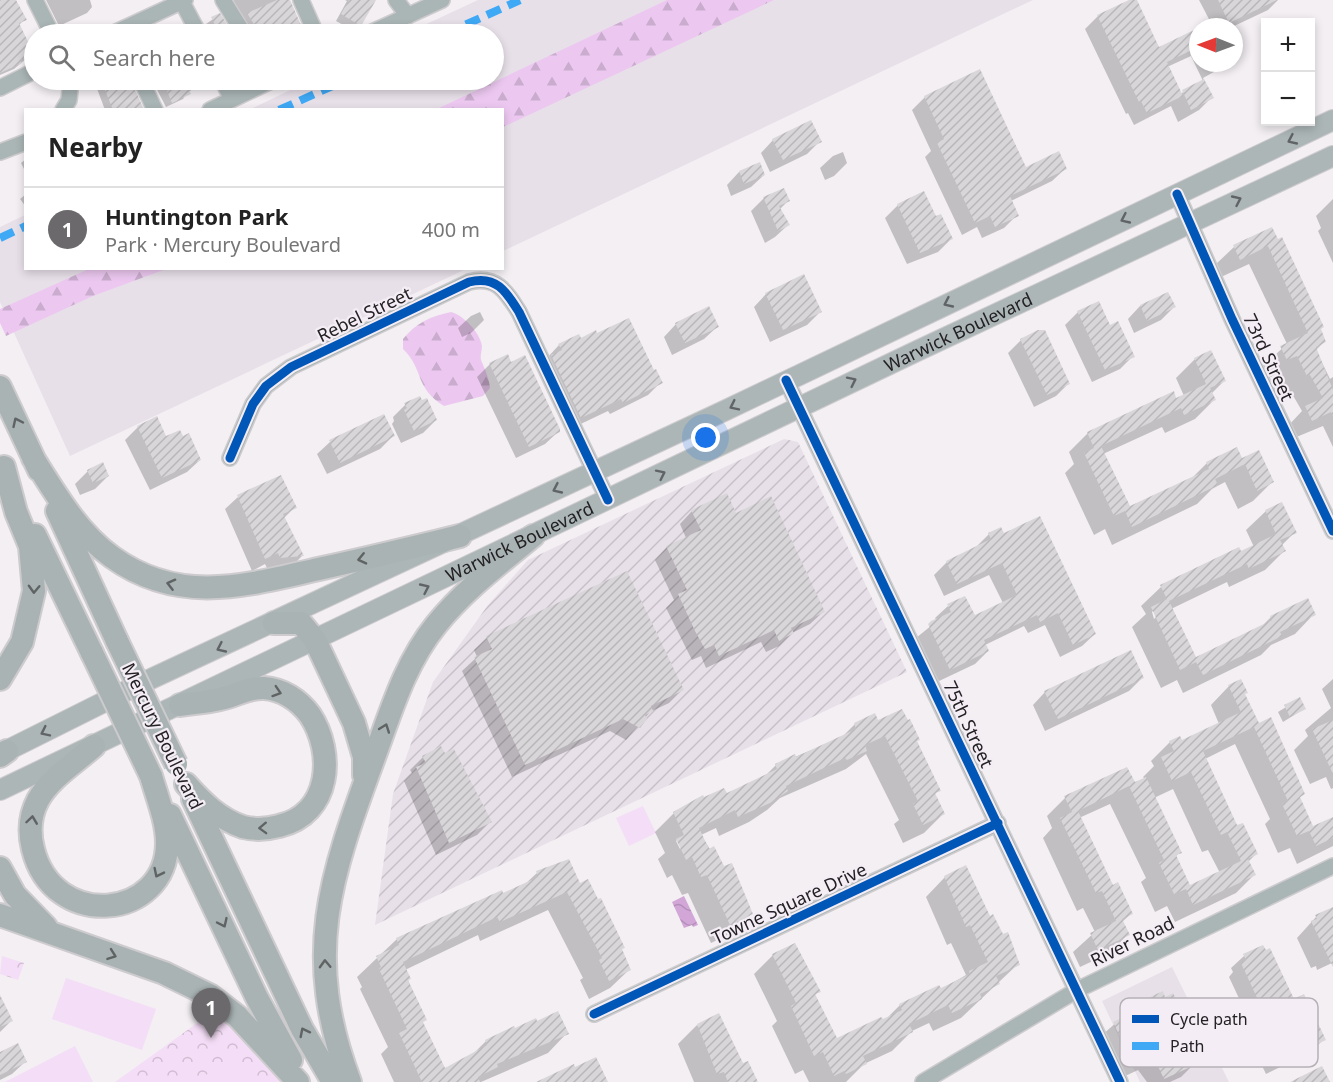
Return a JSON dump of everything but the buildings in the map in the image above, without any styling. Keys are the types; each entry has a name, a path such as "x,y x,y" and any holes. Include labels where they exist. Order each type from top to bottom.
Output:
{"highway":[{"path":"0,387 52,494 111,557 136,572 184,587 210,589 248,585 460,536"},
{"path":"0,679 22,642 34,591 30,546 2,464"},
{"name":"Mercury Boulevard","path":"52,494 117,641 302,1029 333,1082"},
{"name":"Mercury Boulevard","path":"19,511 92,653 257,998 304,1082"},
{"path":"350,1082 329,1009 324,966 326,921 334,871 400,687 422,644 456,602 534,537"},
{"path":"274,623 301,623 315,640 360,739 365,783"},
{"path":"180,705 222,699 247,689 275,690 297,701 307,711 316,724 326,754 324,782 311,807 292,822 272,828 244,827 224,819 199,799 181,774"},
{"path":"94,746 49,785 38,801 32,821 32,843 38,865 51,885 72,900 94,906 116,904 131,899 154,882 163,863 167,843 151,776"},
{"path":"0,868 15,895 27,910 57,935"},
{"path":"0,915 165,974 211,996 237,1016 298,1082"}],"main road":[{"name":"Warwick Boulevard","path":"2,753 140,684 460,536 1333,120"},
{"name":"Warwick Boulevard","path":"0,790 534,537 800,407 1333,156"}],"street":[{"path":"36,0 47,24"},
{"path":"223,0 238,24"},
{"path":"301,0 312,24"},
{"path":"396,0 408,16"},
{"path":"390,24 442,0"},
{"path":"136,24 183,1 194,24"},
{"path":"0,88 24,76"},
{"path":"64,108 69,100 70,90"},
{"path":"146,90 154,108"},
{"path":"227,90 232,99"},
{"path":"214,108 251,90"},
{"path":"0,152 24,143"},
{"name":"73rd Street","path":"1177,194 1333,531"},
{"name":"Rebel Street","path":"230,459 253,404 266,386 283,374 479,279 498,283 506,290 519,312 608,500"},
{"name":"75th Street","path":"786,380 1120,1082"},
{"name":"Towne Square Drive","path":"594,1014 998,823"},
{"name":"River Road","path":"923,1082 1077,990 1333,866"}],"shaded area":[{"path":"478,0 1033,0 504,251 504,108 253,108 290,90 504,90 504,24 426,24"},
{"path":"24,215 24,270 464,270 70,456 0,302 0,227"},
{"path":"784,439 798,442 907,672 375,925 393,794 433,682 488,605 528,560"},
{"path":"1172,967 1187,998 1120,998 1120,1039 1102,1001"},
{"path":"1133,1067 1222,1067 1229,1082 1140,1082"}],"green space":[{"path":"667,0 774,0 504,127 504,108 439,108 477,90 504,90 504,77"},
{"path":"87,270 163,270 93,296 6,336 0,323 0,309"},
{"path":"451,312 466,320 478,335 482,346 481,360 490,388 483,396 444,406 434,399 423,385 410,356 403,349 403,339 424,321"},
{"path":"643,806 656,833 629,846 616,818"},
{"path":"2,956 24,963 18,980 0,974"},
{"path":"66,978 156,1009 142,1050 52,1019"},
{"path":"214,1011 251,1044 282,1082 115,1082"},
{"path":"75,1046 93,1082 5,1082"},
{"path":"236,1063 243,1082 193,1082 192,1080"}],"water":[{"path":"684,896 698,925 693,927 692,925 684,928 672,902"}],"marked path":[{"path":"467,24 520,0"},
{"path":"283,108 324,90"},
{"path":"0,238 24,227"}],"cycle path":[{"path":"1177,194 1232,319 1333,531"},
{"path":"230,458 253,404 266,386 291,367 469,282 478,280 499,286 519,312 608,500"},
{"path":"786,380 1120,1082"},
{"path":"594,1014 998,823"}],"place":[{"name":"Huntington Park","path":"211,1038"}]}
